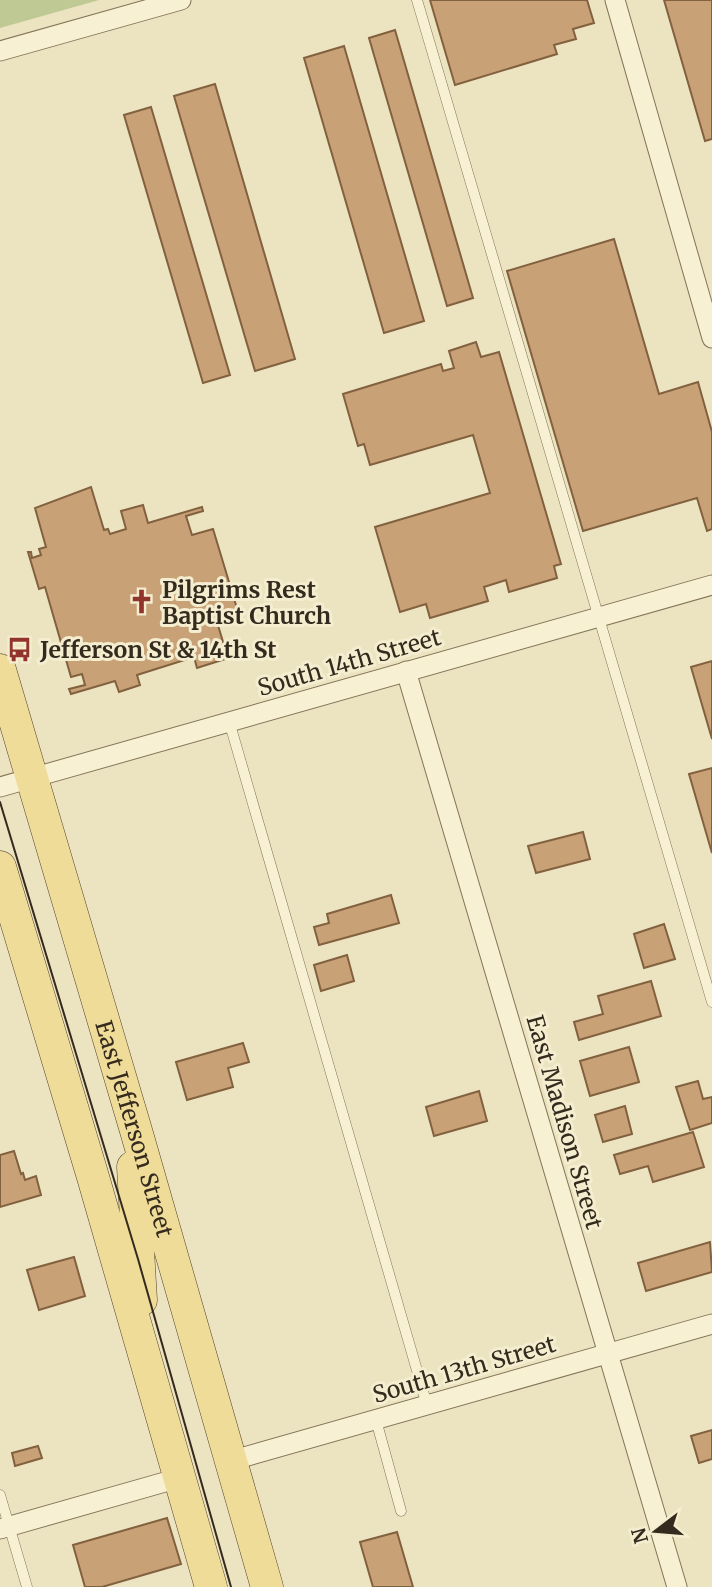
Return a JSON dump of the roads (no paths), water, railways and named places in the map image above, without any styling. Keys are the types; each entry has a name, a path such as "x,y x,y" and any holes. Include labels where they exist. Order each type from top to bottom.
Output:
{"main road":[{"name":"East Jefferson Street","path":"0,670 267,1587"},
{"path":"0,867 211,1587"},
{"path":"129,1106 146,1364"}],"street":[{"path":"0,51 181,0"},
{"path":"615,0 712,338"},
{"name":"South 14th Street","path":"0,787 712,585"},
{"name":"East Madison Street","path":"406,671 677,1587"},
{"name":"South 13th Street","path":"230,1461 712,1324"},
{"path":"5,1528 179,1478"}],"lane":[{"path":"418,0 712,1002"},
{"path":"229,721 427,1405"},
{"path":"376,1420 401,1511"},
{"path":"0,1495 5,1528 27,1587"}],"tram line":[{"path":"0,802 138,1259 231,1587"}],"place":[{"name":"Pilgrims Rest Baptist Church","path":"142,602"},
{"name":"Jefferson St & 14th St","path":"20,649"}]}
